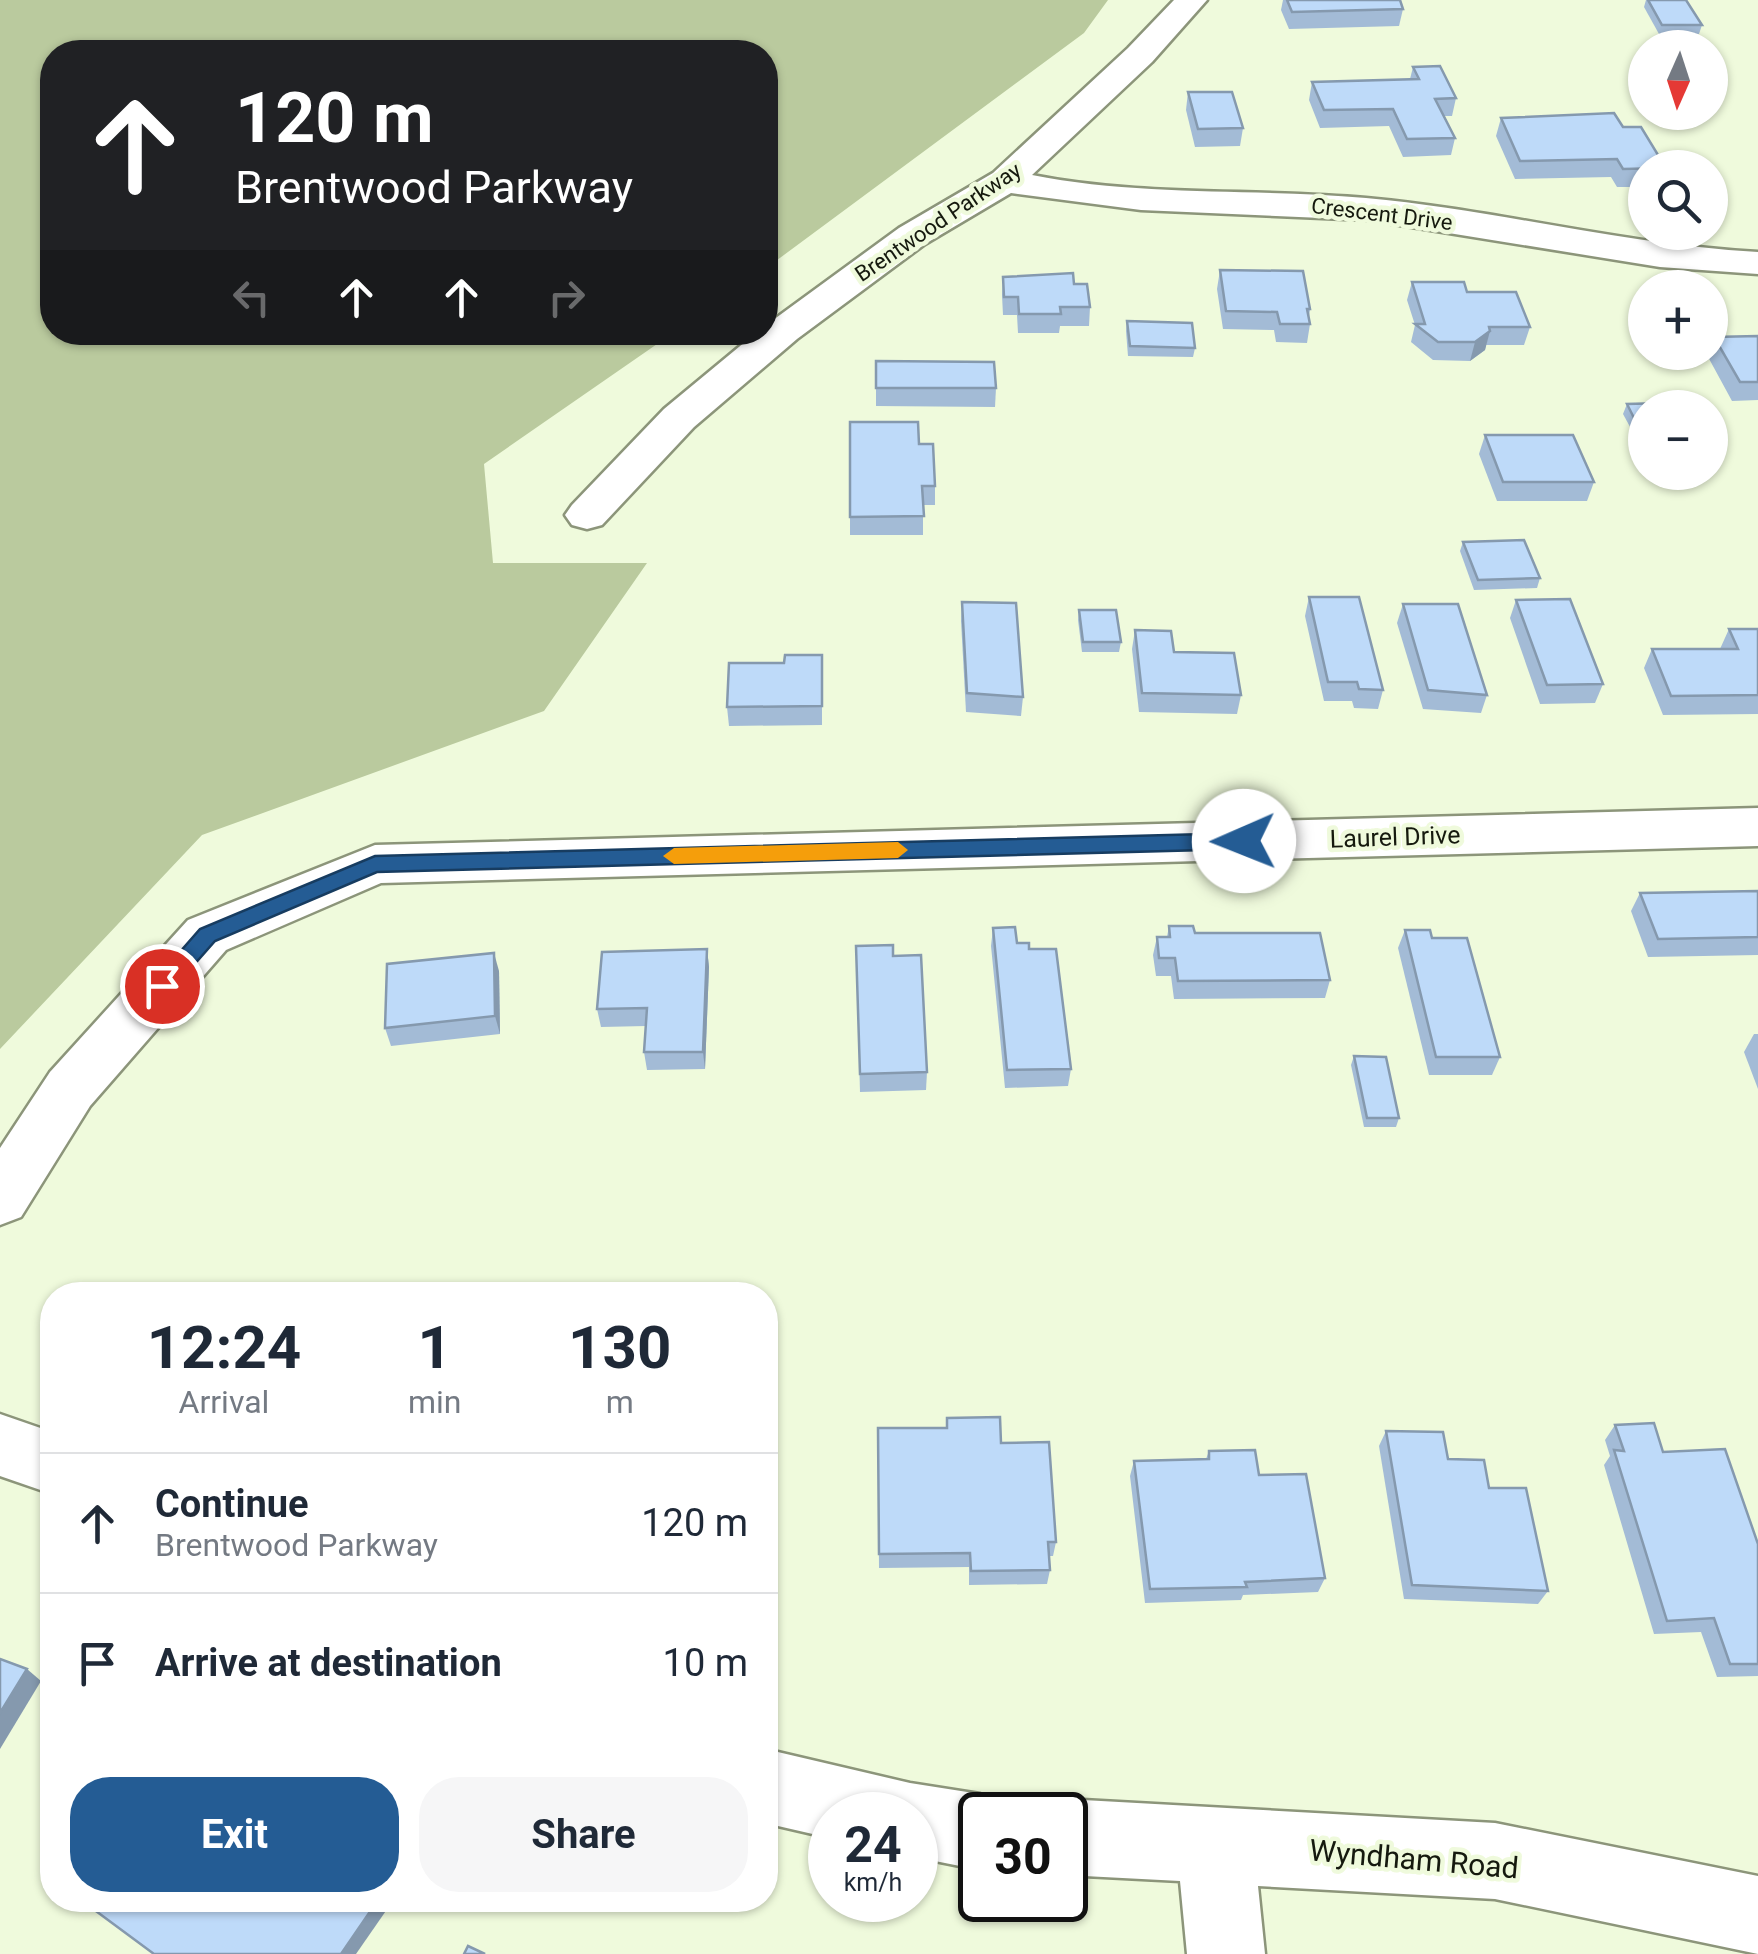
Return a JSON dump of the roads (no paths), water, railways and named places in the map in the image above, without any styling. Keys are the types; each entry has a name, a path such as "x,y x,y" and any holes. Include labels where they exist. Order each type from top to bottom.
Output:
{"street":[{"name":"Brentwood Parkway","path":"778,334 912,236 1006,181 1140,55 1191,0"},
{"name":"Crescent Drive","path":"1006,181 1064,195 1115,200 1371,209 1649,253 1758,263"},
{"name":"Brentwood Parkway","path":"588,515 679,418 765,345"},
{"name":"Laurel Drive","path":"0,1199 70,1088 208,935 375,864 1758,827"},
{"path":"0,1445 40,1458"},
{"path":"778,1789 808,1796"},
{"name":"Wyndham Road","path":"1088,1838 1495,1861 1758,1915"},
{"path":"1215,1845 1226,1954"}]}
